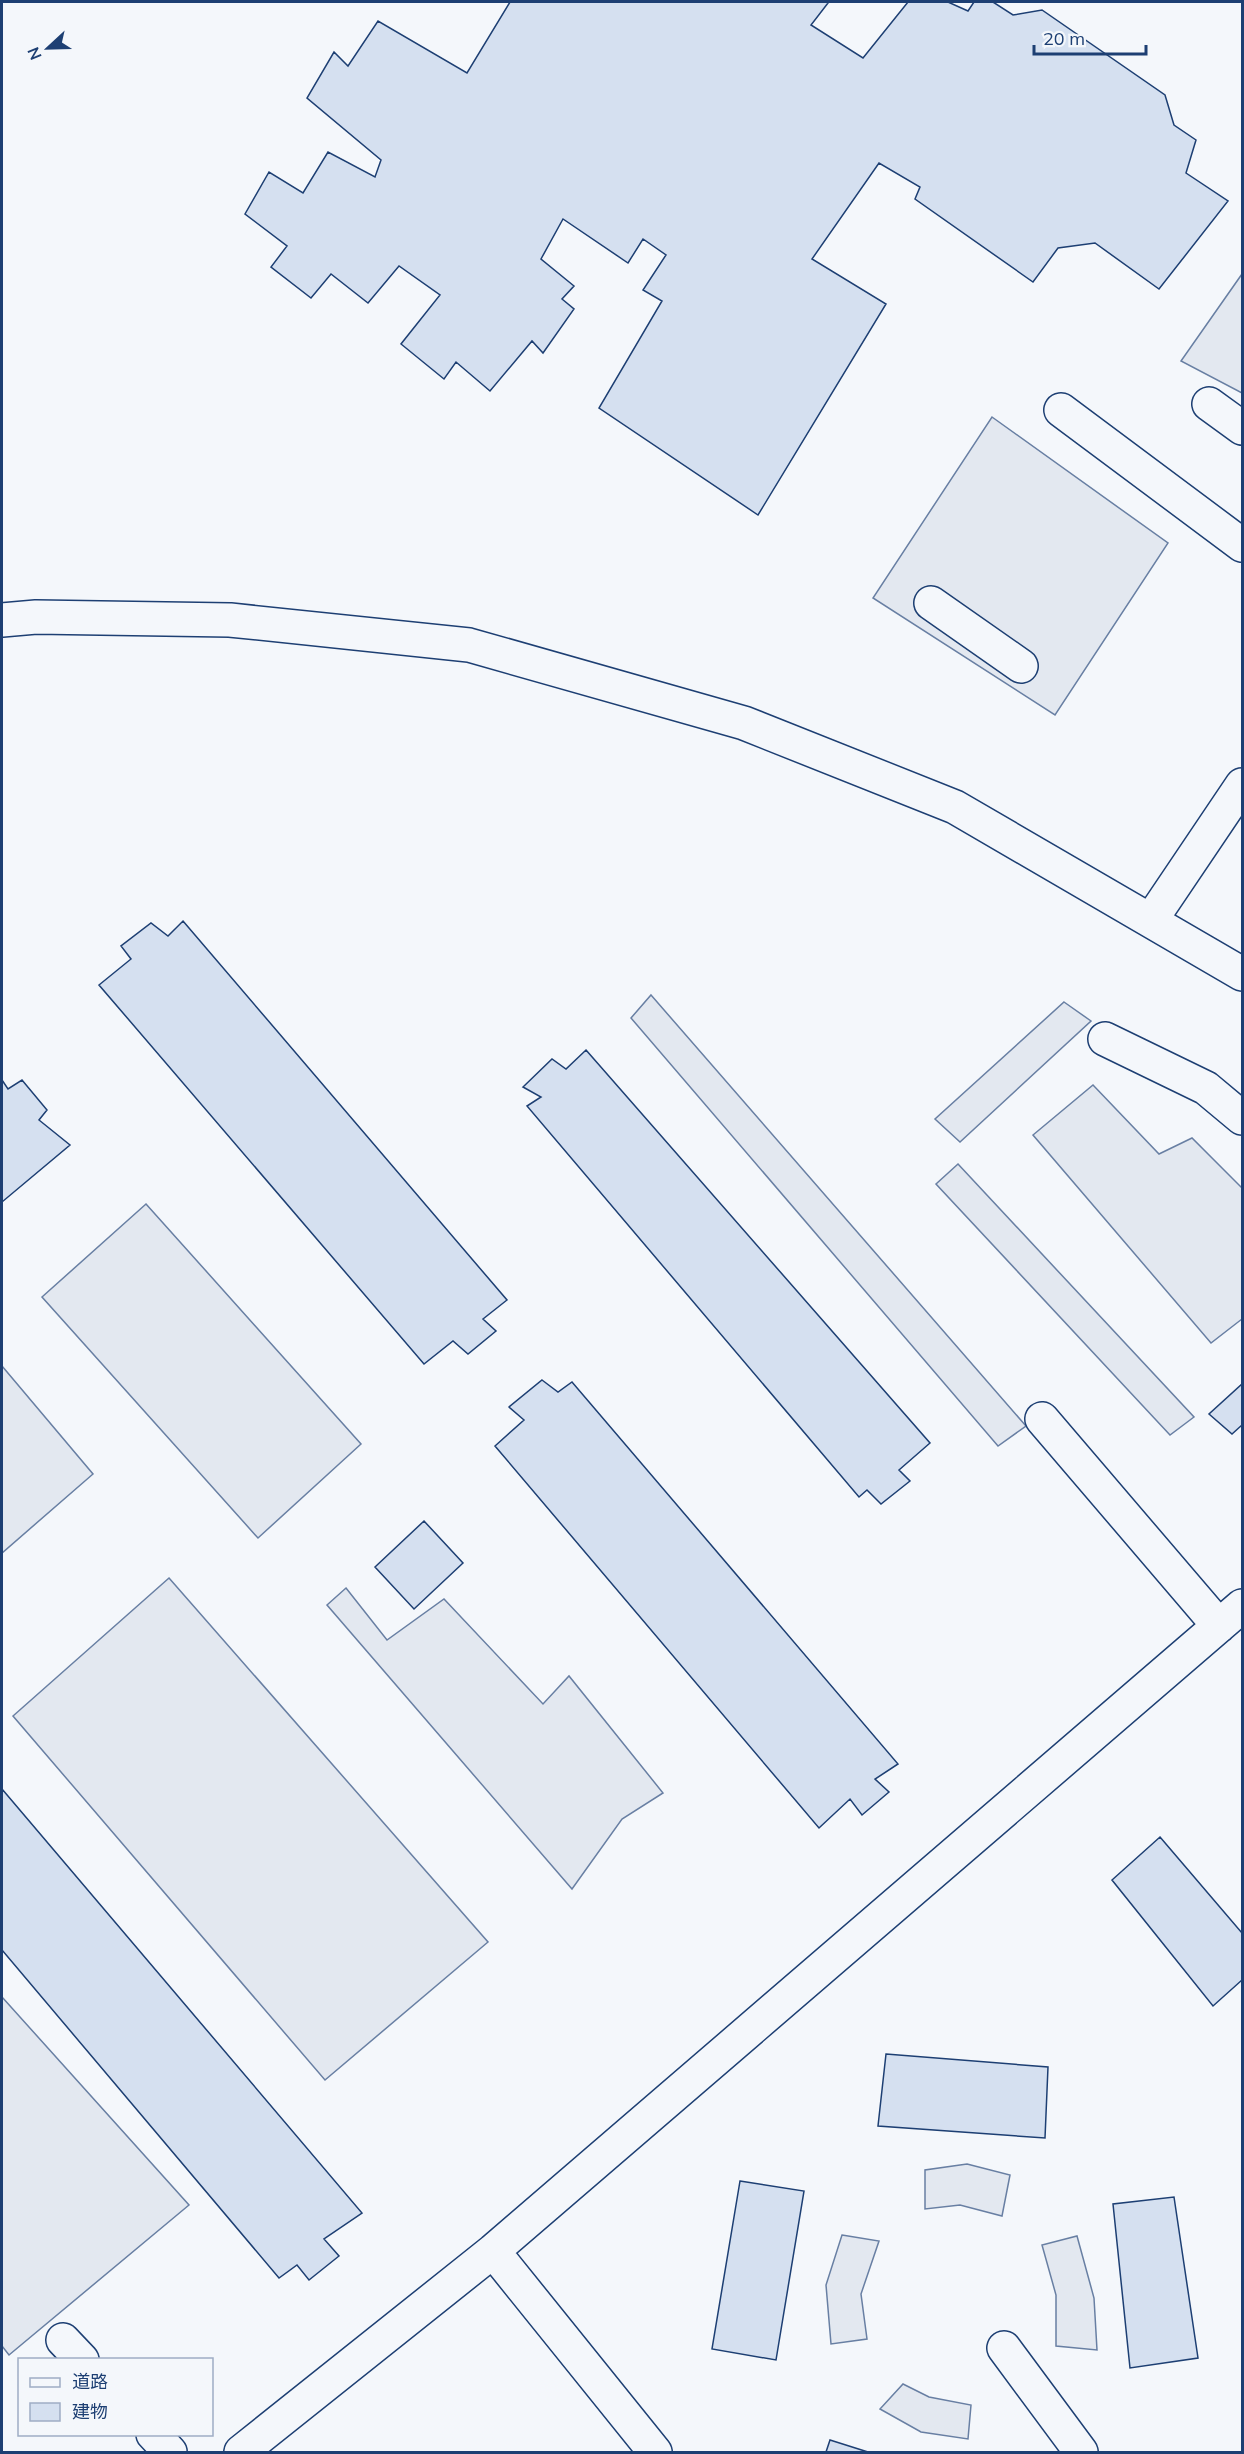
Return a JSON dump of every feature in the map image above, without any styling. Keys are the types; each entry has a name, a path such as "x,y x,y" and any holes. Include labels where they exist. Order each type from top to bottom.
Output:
{"street":[{"path":"1209,404 1242,428"},
{"path":"1061,410 1242,545"},
{"path":"931,603 1021,666"},
{"path":"2,620 36,617 230,620 469,645 744,723 956,807 1242,974"},
{"path":"1150,920 1242,784"},
{"path":"1105,1039 1206,1088 1242,1118"},
{"path":"241,2452 492,2251 1231,1616 1042,1419"},
{"path":"492,2251 655,2452"},
{"path":"1004,2348 1081,2452"},
{"path":"155,2436 170,2452"}],"shaded area":[{"path":"1242,274 1242,393 1181,361"},
{"path":"992,417 1168,543 1055,715 873,598"},
{"path":"651,995 1026,1426 998,1446 631,1018"},
{"path":"1064,1002 1091,1021 960,1142 935,1119"},
{"path":"1093,1085 1159,1154 1192,1138 1242,1188 1242,1319 1211,1343 1033,1135"},
{"path":"958,1164 1194,1417 1170,1435 936,1184"},
{"path":"146,1204 361,1444 258,1538 42,1297"},
{"path":"2,1366 93,1474 2,1553"},
{"path":"169,1578 488,1942 325,2080 13,1716"},
{"path":"346,1588 387,1640 444,1599 543,1704 569,1676 663,1793 622,1819 572,1889 327,1605"},
{"path":"2,1997 189,2205 9,2355 2,2346"},
{"path":"967,2164 1010,2175 1002,2216 960,2205 925,2209 925,2170"},
{"path":"842,2235 879,2241 861,2294 867,2339 831,2344 826,2285"},
{"path":"1077,2236 1094,2298 1097,2350 1056,2346 1056,2295 1042,2245"},
{"path":"903,2384 929,2397 971,2405 968,2439 921,2432 880,2409"}],"building":[{"path":"510,2 826,2 828,3 811,25 863,58 908,2 948,2 968,11 974,2 993,2 1013,15 1042,10 1165,95 1174,125 1196,140 1186,173 1228,201 1159,289 1095,243 1058,248 1033,282 915,199 920,187 879,163 812,259 886,304 758,515 599,408 662,301 643,290 666,255 643,239 628,263 563,219 541,259 574,286 562,299 574,309 543,353 532,341 490,391 456,362 444,379 401,344 440,295 399,266 368,303 331,274 311,298 271,267 287,246 245,214 269,172 303,193 328,152 375,177 381,160 307,98 334,52 348,66 378,21 467,73"},
{"path":"183,921 507,1300 483,1319 496,1331 468,1354 453,1341 424,1364 99,985 131,959 121,946 151,923 168,936"},
{"path":"586,1050 930,1443 899,1470 910,1481 881,1504 867,1490 859,1497 527,1106 541,1097 523,1087 552,1059 566,1069"},
{"path":"2,1080 8,1089 22,1080 47,1110 39,1120 70,1145 2,1202"},
{"path":"542,1380 558,1392 572,1382 898,1764 875,1779 889,1792 862,1815 850,1799 819,1828 495,1446 524,1420 509,1407"},
{"path":"1242,1384 1242,1425 1232,1434 1209,1414"},
{"path":"424,1521 463,1563 414,1609 375,1567"},
{"path":"2,1789 362,2213 324,2239 339,2256 309,2280 297,2265 279,2278 2,1950"},
{"path":"1160,1837 1242,1933 1242,1980 1213,2006 1112,1880"},
{"path":"886,2054 1048,2067 1045,2138 878,2126"},
{"path":"740,2181 804,2191 776,2360 712,2349"},
{"path":"1174,2197 1198,2358 1130,2368 1113,2204"},
{"path":"830,2440 868,2452 826,2452"}]}
